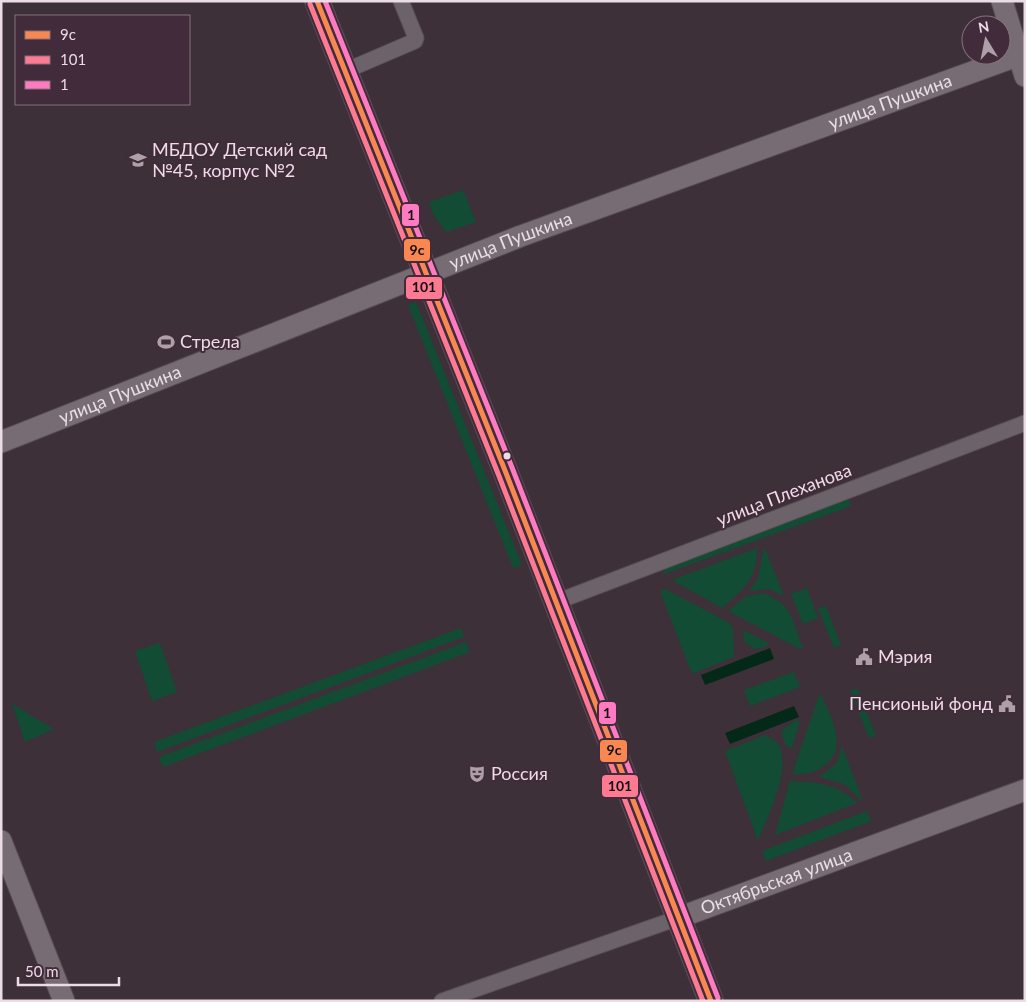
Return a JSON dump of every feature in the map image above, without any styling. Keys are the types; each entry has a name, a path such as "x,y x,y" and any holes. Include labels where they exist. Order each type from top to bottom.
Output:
{"main road":[{"path":"318,1 556,602 711,1001"},
{"path":"1002,1 1022,54 1025,76"},
{"name":"улица Пушкина","path":"1,442 520,236 1022,54"},
{"name":"Октябрьская улица","path":"678,918 1025,790"},
{"path":"1,841 64,1001"}],"street":[{"path":"345,71 415,41 401,1"},
{"name":"улица Плеханова","path":"556,602 1025,423"},
{"name":"Октябрьская улица","path":"442,1001 678,918"}],"shaded area":[{"path":"463,190 476,222 446,232 433,214 429,202"},
{"path":"416,302 522,565 513,568 408,305"},
{"path":"847,496 851,506 664,574 660,564"},
{"path":"764,546 784,596 769,589 749,591 758,579"},
{"path":"757,548 755,568 752,576 743,589 722,608 672,580"},
{"path":"807,588 818,618 803,624 791,594"},
{"path":"665,589 728,622 733,629 734,657 692,674 660,591"},
{"path":"763,593 773,597 786,608 803,648 800,649 728,611 745,597"},
{"path":"826,606 841,645 834,648 818,608"},
{"path":"461,628 464,637 157,752 154,742"},
{"path":"743,630 769,643 765,647 754,649 744,641"},
{"path":"466,642 470,652 163,767 159,757"},
{"path":"160,643 177,692 152,701 135,651"},
{"path":"770,648 774,659 705,685 701,675"},
{"path":"794,672 800,687 750,706 744,690"},
{"path":"857,688 876,736 869,738 850,691"},
{"path":"820,693 830,713 835,729 837,744 835,752 825,765 818,769 801,774 792,774"},
{"path":"12,704 54,729 25,742"},
{"path":"794,706 799,717 730,744 725,733"},
{"path":"795,721 800,721 792,748 786,746 782,734 784,728"},
{"path":"765,735 778,744 782,754 782,766 777,792 758,841 725,751"},
{"path":"842,746 863,802 844,784 819,777 837,763"},
{"path":"790,781 826,785 842,792 857,803 775,835"},
{"path":"867,811 871,821 766,861 762,851"}],"transit line":[{"name":"9с","path":"317,1 506,473 711,1001"},
{"name":"1","path":"325,1 513,470 718,998"},
{"name":"101","path":"310,4 499,476 703,1001"}],"place":[{"name":"МБДОУ Детский сад №45, корпус №2","path":"138,160"},
{"name":"Стрела","path":"166,342"},
{"name":"Мэрия","path":"864,657"},
{"name":"Пенсионый фонд","path":"1007,704"},
{"name":"Россия","path":"477,774"}]}
